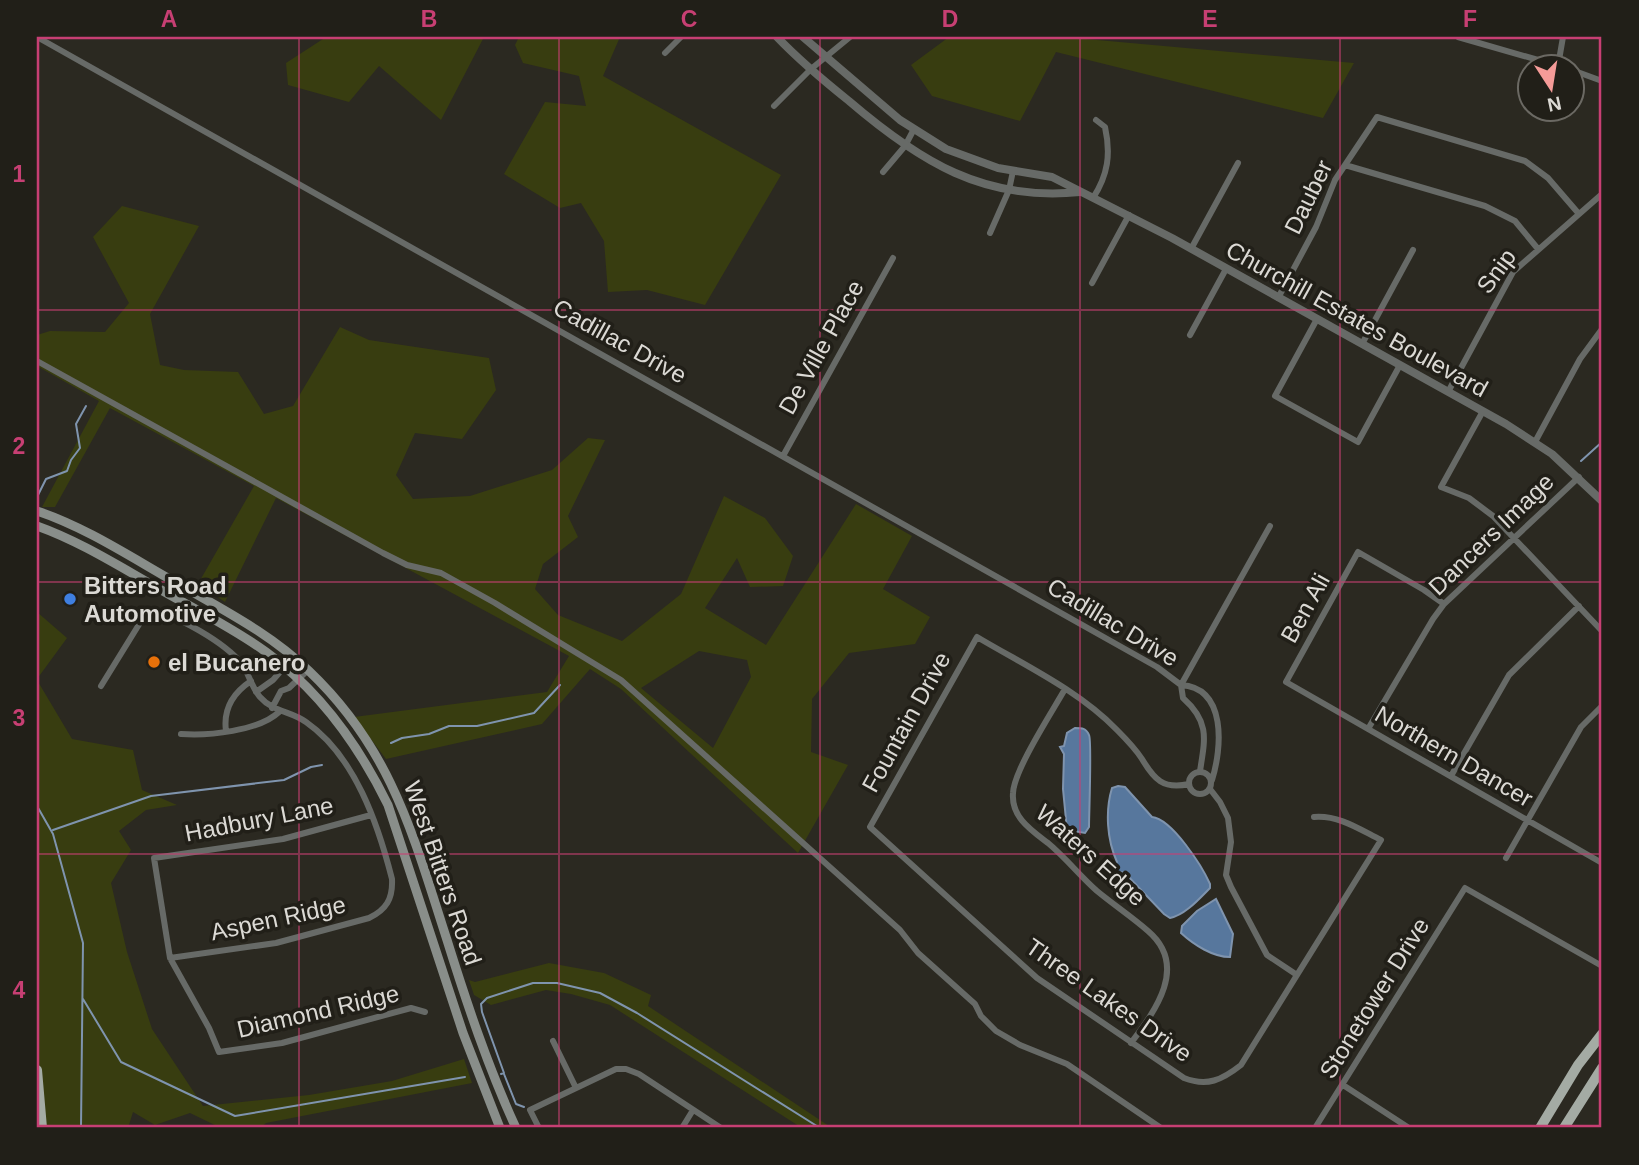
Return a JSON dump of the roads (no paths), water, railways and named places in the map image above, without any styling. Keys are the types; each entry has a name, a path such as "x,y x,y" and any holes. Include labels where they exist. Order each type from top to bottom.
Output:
{"main road":[{"name":"West Bitters Road","path":"37,511 125,554 265,634 308,670 362,731 384,766 403,807 476,1029 516,1128"},
{"name":"West Bitters Road","path":"37,526 84,546 242,636 284,667 338,722 371,771 388,805 463,1033 500,1128"},
{"path":"119,566 125,554"},
{"path":"371,771 384,766"},
{"path":"463,1033 476,1029"},
{"path":"1540,1128 1578,1065 1602,1034"},
{"path":"1564,1128 1602,1068"},
{"path":"37,1070 42,1128"}],"street":[{"name":"Cadillac Drive","path":"37,37 1157,667 1181,685 1193,686 1209,701"},
{"path":"665,53 681,37"},
{"name":"Churchill Estates Boulevard","path":"777,37 888,135 938,166 1009,190 1049,195 1080,192"},
{"name":"Churchill Estates Boulevard","path":"803,37 900,120 946,149 971,160 1013,171 1052,177 1129,215 1535,442 1579,477 1602,501"},
{"path":"774,106 811,69 850,37"},
{"path":"1458,37 1516,54"},
{"name":"Dauber","path":"1278,298 1316,227 1335,180 1377,117 1525,161 1548,178 1579,214"},
{"path":"1094,198 1106,174 1109,160 1105,127 1096,120"},
{"path":"883,172 905,146 914,129"},
{"path":"1191,249 1238,163"},
{"path":"1345,164 1485,205 1515,221 1538,249"},
{"path":"990,233 1009,190 1013,171"},
{"name":"Snip","path":"1448,391 1513,271 1602,194"},
{"path":"1092,283 1129,215"},
{"path":"1362,344 1413,250"},
{"name":"De Ville Place","path":"783,456 893,258"},
{"path":"1190,335 1226,269"},
{"path":"1317,319 1275,396 1358,442 1400,365"},
{"path":"1535,442 1585,352 1602,329"},
{"path":"37,360 383,553 407,565 441,573 621,680 900,930 918,953 975,1004 981,1016 996,1031 1020,1045 1066,1064 1161,1128"},
{"path":"1483,411 1441,487 1477,503 1514,537 1602,631"},
{"name":"Dancers Image","path":"1368,729 1433,618 1444,604 1579,477"},
{"path":"1200,771 1204,728 1196,711 1183,698 1181,685 1270,526"},
{"name":"Ben Ali","path":"1286,682 1358,552 1444,604"},
{"path":"1451,776 1509,675 1578,606"},
{"path":"102,686 143,618 150,612 170,616 223,646 242,665 256,692 276,710 306,722 340,755 371,816"},
{"name":"Fountain Drive","path":"870,827 977,636 1065,689"},
{"path":"256,692 273,680 293,657"},
{"path":"273,680 275,688 286,690 308,670"},
{"path":"226,731 226,710 229,703 251,681"},
{"name":"Northern Dancer","path":"1286,682 1602,863"},
{"path":"1065,689 1104,716 1159,782 1177,786 1189,784"},
{"name":"Waters Edge","path":"1065,689 1017,774 1012,797 1019,818 1100,894 1149,932 1161,946 1167,974 1165,989 1154,1011 1131,1043"},
{"path":"181,734 195,735 261,725 276,710 281,691"},
{"path":"1196,711 1209,701 1217,712 1217,762 1212,780 1209,789 1205,793 1198,794 1191,790 1189,784 1190,776 1200,771 1212,780"},
{"path":"1506,858 1581,726 1602,706"},
{"path":"1204,741 1218,742"},
{"path":"1209,789 1228,818 1231,842 1226,875 1231,887 1268,955 1297,975"},
{"name":"Hadbury Lane","path":"170,958 154,858 283,839 371,816"},
{"name":"Aspen Ridge","path":"170,958 293,939 380,913 389,902 393,890 392,879 371,816"},
{"name":"Three Lakes Drive","path":"870,827 1037,978 1131,1043 1195,1083 1217,1081 1241,1065 1381,840 1341,819 1314,817"},
{"name":"Stonetower Drive","path":"1315,1128 1465,888 1602,966"},
{"name":"Diamond Ridge","path":"170,958 209,1028 219,1052 282,1043 411,1007 425,1012"},
{"path":"553,1041 576,1088"},
{"path":"539,1128 530,1110 607,1072 626,1069 639,1074 721,1128"},
{"path":"1343,1085 1409,1128"},
{"path":"682,1128 693,1110"}],"water":[{"path":"1075,728 1085,730 1090,740 1089,827 1085,833 1067,830 1063,789 1064,754 1060,747 1064,746 1067,733"},
{"path":"1125,787 1152,817 1177,834 1210,884 1210,888 1196,902 1176,916 1170,918 1164,914 1124,872 1109,874 1117,862 1109,835 1108,806 1112,788"},
{"path":"1216,899 1233,934 1230,957 1204,950 1181,933 1182,926 1197,911"}],"waterway":[{"path":"37,497 46,479 67,471 80,448 76,424 86,406"},
{"path":"1581,461 1602,442"},
{"path":"391,743 449,726 477,726 534,713 560,685"},
{"path":"53,830 151,796 284,780 311,767 322,765"},
{"path":"37,806 53,834 83,943 81,1128"},
{"path":"501,1074 504,1073 481,1004 487,998 533,983 557,983 600,993 637,1013 820,1128"},
{"path":"83,999 121,1062 235,1116 465,1077"},
{"path":"504,1074 516,1104 524,1107"}],"place":[{"name":"Bitters Road Automotive","path":"70,599"},
{"name":"el Bucanero","path":"154,662"}]}
